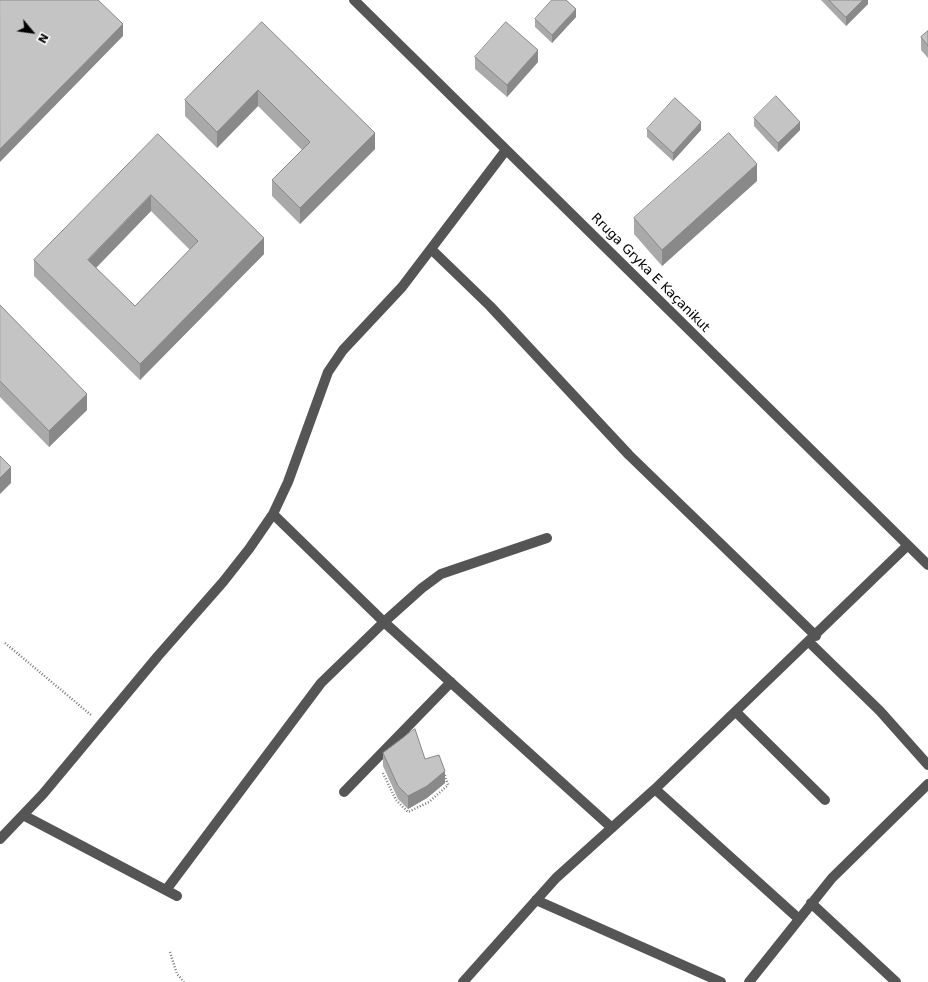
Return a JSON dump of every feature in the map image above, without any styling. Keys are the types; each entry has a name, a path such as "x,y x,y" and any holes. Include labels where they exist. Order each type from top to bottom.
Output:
{"street":[{"name":"Rruga Gryka E Kaçanikut","path":"354,0 928,565"},
{"path":"0,839 43,794 101,723 223,582 273,514 298,454 328,372 343,350 402,287 506,150"},
{"path":"431,249 490,306 629,455 812,639 880,711 928,765"},
{"path":"273,514 384,622 612,828"},
{"path":"166,890 321,683 384,622 422,588 441,574 548,538"},
{"path":"463,982 556,878 655,789 907,546"},
{"path":"344,792 451,682"},
{"path":"736,712 825,800"},
{"path":"749,982 832,878 928,784"},
{"path":"655,789 798,919"},
{"path":"23,815 177,896"},
{"path":"536,900 722,982"},
{"path":"811,903 896,982"}],"path":[{"path":"5,644 101,723"},
{"path":"377,758 396,800 408,812 429,802 448,785 442,768"},
{"path":"170,952 177,974 184,982"}],"building":[{"path":"0,0 98,0 123,24 0,149"},
{"path":"552,0 566,0 576,9 552,35 535,19"},
{"path":"829,0 863,0 846,17"},
{"path":"262,22 375,133 300,208 272,180 310,142 258,90 217,132 185,100"},
{"path":"506,22 538,50 507,85 475,57"},
{"path":"928,31 928,46 921,37"},
{"path":"776,96 800,122 778,143 754,118"},
{"path":"675,98 701,122 673,153 647,129"},
{"path":"729,133 757,164 662,250 634,218"},
{"path":"158,134 264,238 140,364 34,260","holes":["151,195 198,241 135,306 88,260"]},
{"path":"0,305 87,394 49,431 0,381"},
{"path":"0,456 11,467 0,478"},
{"path":"415,729 425,759 439,755 445,771 427,786 408,796 398,786 383,753"}]}
